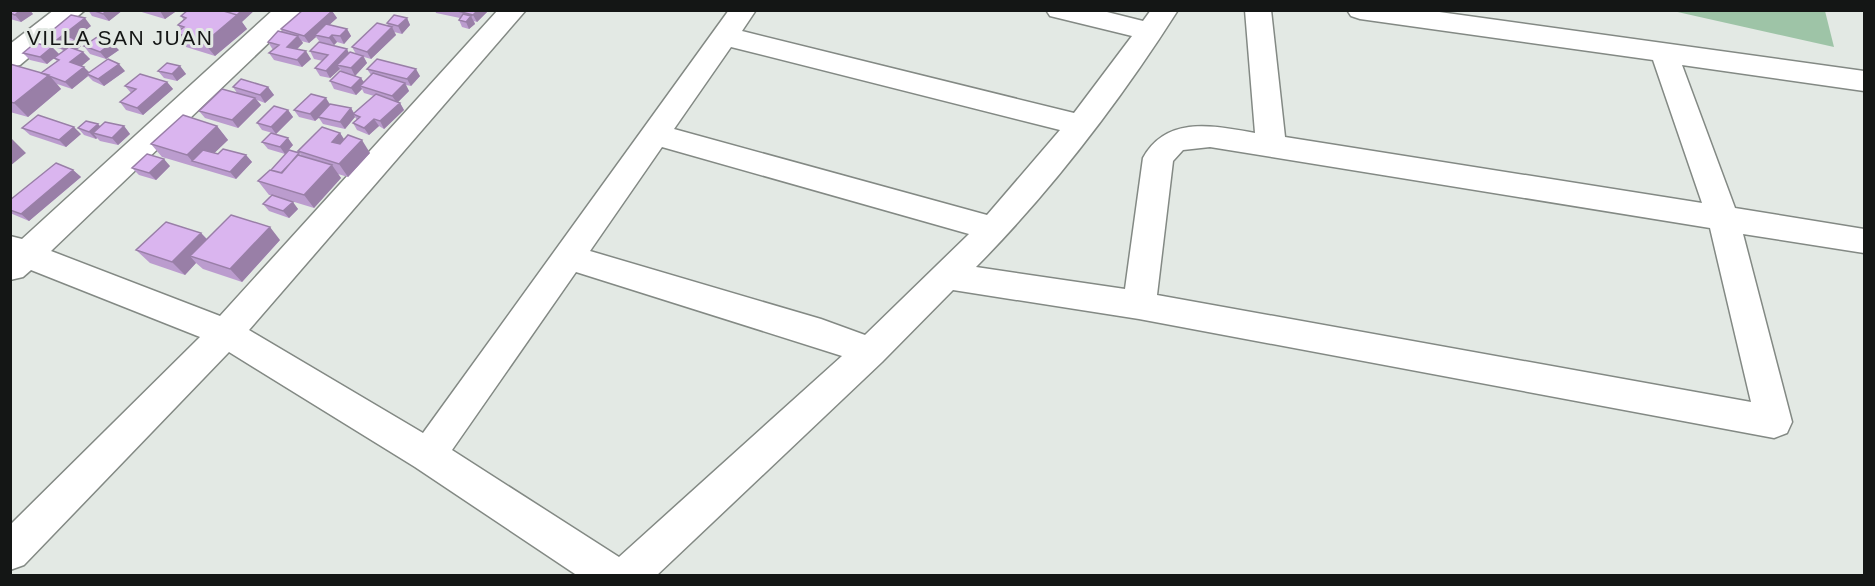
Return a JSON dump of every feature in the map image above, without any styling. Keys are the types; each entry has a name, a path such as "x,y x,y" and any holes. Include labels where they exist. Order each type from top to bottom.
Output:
{"street":[{"path":"10,58 72,10"},
{"path":"290,10 16,258 225,333 428,455 613,576"},
{"path":"10,552 225,333 513,10"},
{"path":"1059,10 1158,21"},
{"path":"1258,10 1271,144"},
{"path":"1360,10 1864,81"},
{"path":"428,455 735,18 1081,125"},
{"path":"627,576 870,352 994,230 1081,125 1158,21"},
{"path":"946,276 1139,305 1774,422 1724,220 1664,53"},
{"path":"655,134 994,230"},
{"path":"1139,305 1158,158 1174,141 1210,136 1864,241"},
{"path":"568,257 821,333 870,352"}],"green space":[{"path":"1673,11 1825,11 1834,47"}],"building":[{"path":"10,10 20,10 15,15 10,13"},
{"path":"92,10 107,10 103,14"},
{"path":"188,10 221,10 237,15 204,43 176,33 184,27 178,25 186,18 181,16"},
{"path":"224,10 242,10 237,15"},
{"path":"303,10 332,11 304,36 281,29"},
{"path":"454,10 478,10 473,15"},
{"path":"463,14 471,16 466,22 459,20"},
{"path":"71,15 85,18 54,42 42,39"},
{"path":"394,15 407,18 398,26 387,23"},
{"path":"377,23 392,27 367,52 352,47"},
{"path":"326,24 347,29 340,36 332,35 329,38 315,35"},
{"path":"278,31 298,36 287,47 306,51 297,60 269,53 279,45 268,42"},
{"path":"67,36 75,39 62,48 57,44"},
{"path":"97,37 112,43 100,52 84,46"},
{"path":"319,42 347,49 326,71 315,68 328,55 310,51"},
{"path":"35,43 52,47 40,57 23,53"},
{"path":"69,47 83,52 70,62 84,67 65,82 41,73 59,60 54,58"},
{"path":"350,52 363,56 351,68 337,65"},
{"path":"108,59 119,64 98,79 87,74"},
{"path":"377,59 416,69 407,79 367,69"},
{"path":"167,63 180,66 172,74 158,71"},
{"path":"10,64 49,75 14,103 10,102"},
{"path":"340,71 361,78 351,88 330,81"},
{"path":"373,73 405,83 392,96 360,86"},
{"path":"140,74 167,82 137,108 120,102 136,89 125,86"},
{"path":"241,79 268,87 260,95 233,87"},
{"path":"222,89 255,98 232,120 199,111"},
{"path":"311,94 326,98 310,114 294,110"},
{"path":"376,94 400,103 380,121 374,119 364,128 353,123 360,117 353,114"},
{"path":"330,104 351,108 340,122 318,117"},
{"path":"274,106 288,110 271,127 257,123"},
{"path":"38,115 74,127 59,140 22,128"},
{"path":"183,115 217,126 187,155 151,144"},
{"path":"86,121 98,124 89,132 78,128"},
{"path":"105,122 124,126 112,138 93,133"},
{"path":"322,127 340,133 332,142 340,144 348,135 362,140 339,164 298,151"},
{"path":"271,133 288,138 280,147 262,142"},
{"path":"223,149 246,155 230,172 192,161 203,150 218,154"},
{"path":"289,150 299,153 282,173 271,170"},
{"path":"147,154 164,159 149,173 132,168"},
{"path":"298,155 332,165 304,195 258,181 270,170 281,173"},
{"path":"56,163 73,170 21,214 10,210 10,200"},
{"path":"272,195 293,202 283,211 263,204"},
{"path":"231,215 270,227 230,269 190,256"},
{"path":"166,222 201,233 172,262 136,250"}],"district":[{"name":"VILLA SAN JUAN","path":"120,37"}]}
